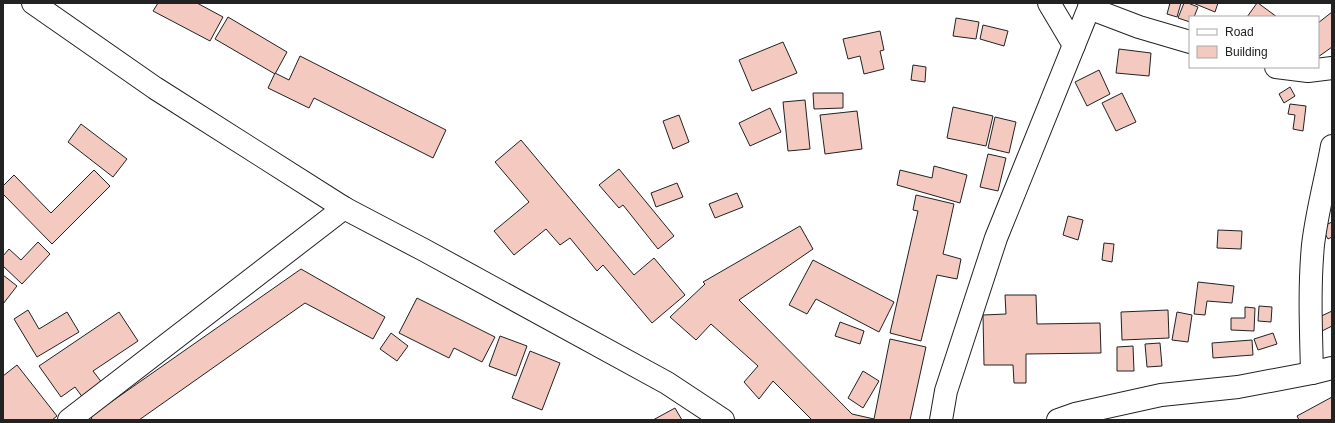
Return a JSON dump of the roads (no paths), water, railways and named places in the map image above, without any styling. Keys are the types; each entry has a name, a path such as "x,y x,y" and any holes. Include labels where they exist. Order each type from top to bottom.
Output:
{"street":[{"path":"33,3 155,88 344,208 431,254 667,384 723,420"},
{"path":"1049,3 1074,45"},
{"path":"941,420 946,391 996,238 1090,6 1139,27 1189,42"},
{"path":"1284,68 1308,71 1332,68"},
{"path":"1058,420 1075,414 1161,395 1238,386 1322,371 1310,309 1310,278 1313,243 1332,146"},
{"path":"69,420 344,208"}]}
